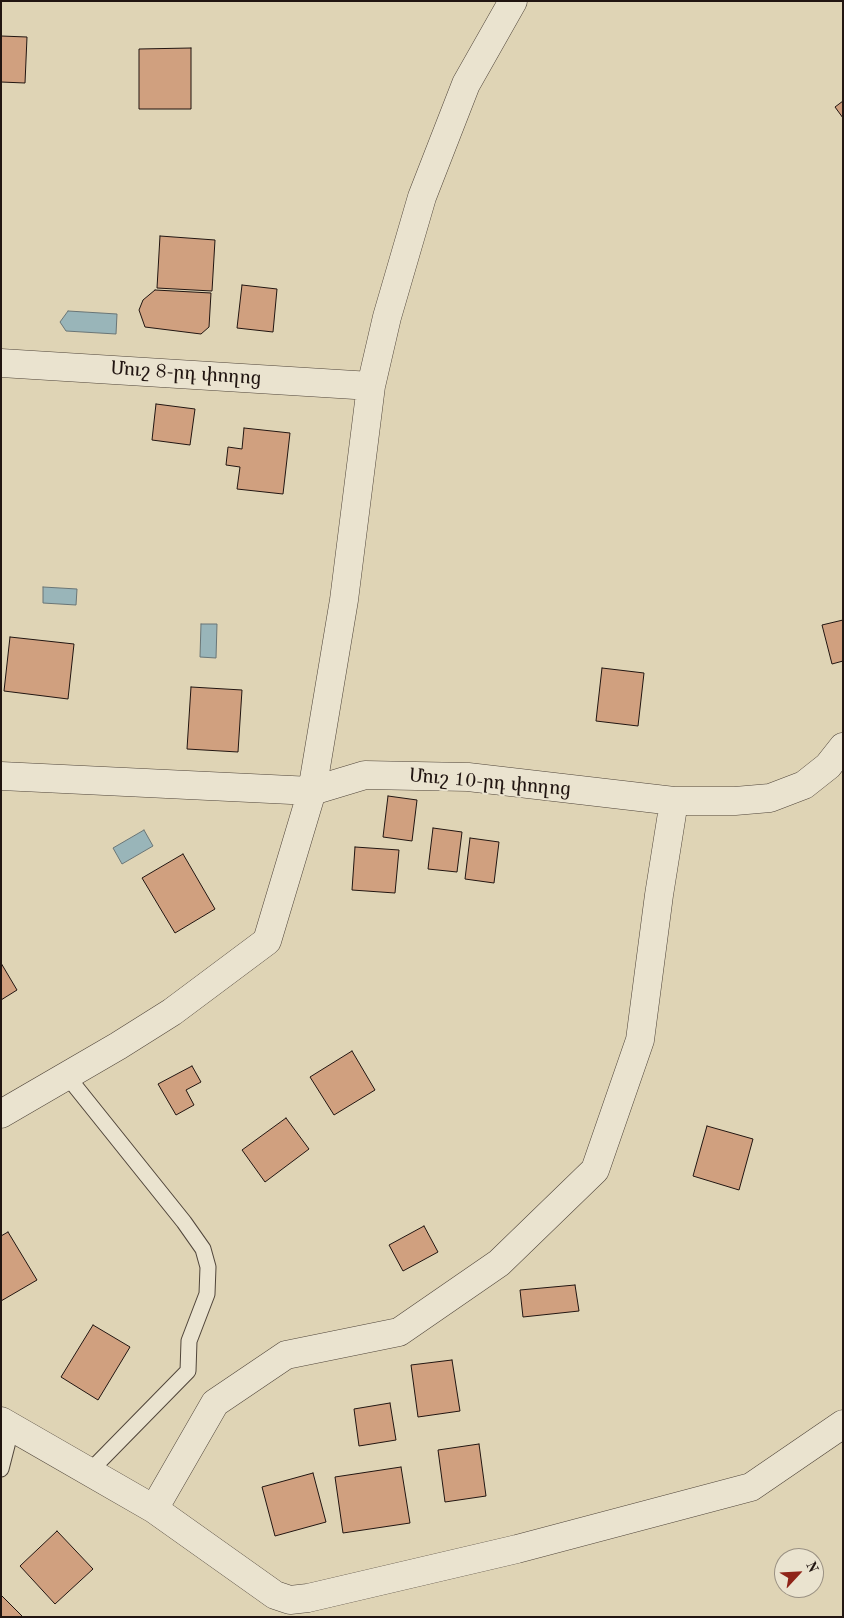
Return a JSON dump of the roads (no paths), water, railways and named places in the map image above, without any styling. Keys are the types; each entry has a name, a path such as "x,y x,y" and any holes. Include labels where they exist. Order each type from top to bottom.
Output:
{"street":[{"path":"1,1114 172,1012 267,941 312,791 344,600 370,386 387,317 422,197 466,84 513,1"},
{"name":"Մուշ 8-րդ փողոց","path":"1,362 370,386"},
{"name":"Մուշ 10-րդ փողոց","path":"1,776 312,791 365,775 468,778 674,801 736,801 770,798 804,785 828,766 843,747"},
{"path":"154,1510 215,1403 286,1355 399,1332 499,1263 595,1170 640,1040 659,895 674,801"},
{"path":"7,1423 154,1510 275,1595 290,1600 308,1598 517,1549 751,1487 843,1424"}],"lane":[{"path":"67,1076 184,1222 203,1249 208,1267 207,1294 189,1341 188,1371 90,1471"},
{"path":"1,1469 7,1423"}],"water":[{"path":"68,311 117,314 116,334 66,331 60,322"},
{"path":"43,587 77,589 76,605 43,603"},
{"path":"201,624 217,624 216,658 200,657"},
{"path":"144,830 153,846 122,864 113,848"}]}
